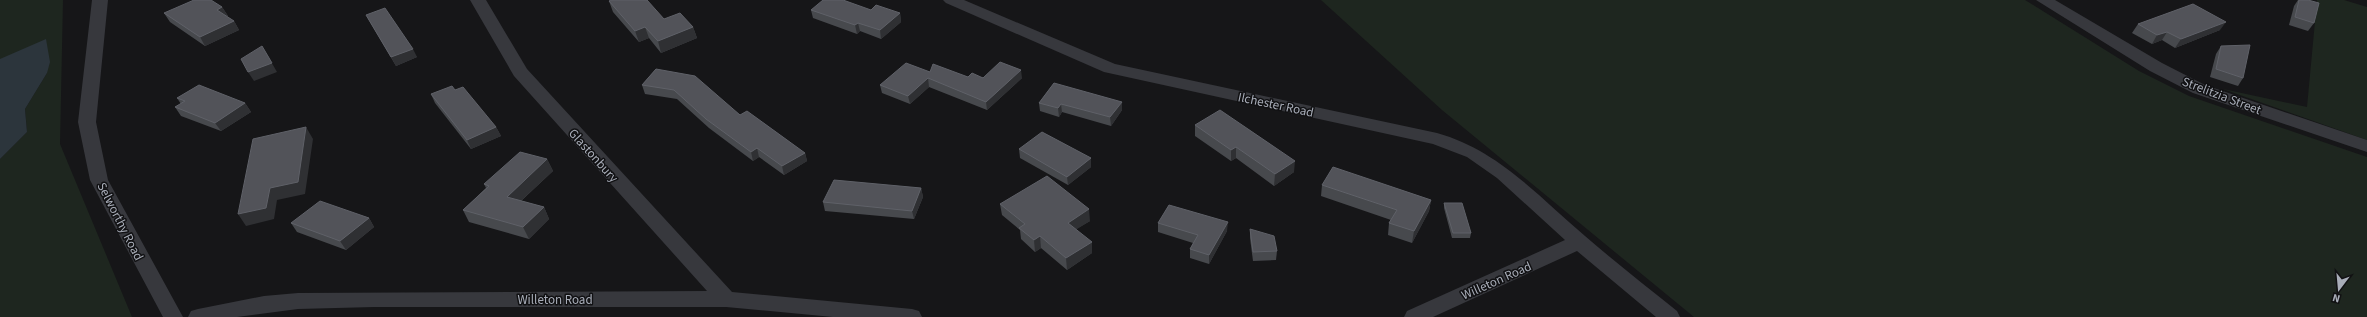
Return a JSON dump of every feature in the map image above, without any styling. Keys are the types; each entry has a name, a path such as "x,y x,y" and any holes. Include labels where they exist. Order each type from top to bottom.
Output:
{"street":[{"name":"Selworthy Road","path":"100,0 88,122 99,180 173,317"},
{"name":"Glastonbury","path":"478,0 520,72 575,135 726,299"},
{"name":"Ilchester Road","path":"951,0 1110,68 1437,139 1473,153 1503,174 1579,242"},
{"name":"Strelitzia Street","path":"2044,0 2156,68 2199,89 2367,146"},
{"name":"Willeton Road","path":"1414,317 1579,242"},
{"path":"1579,242 1670,317"},
{"name":"Willeton Road","path":"198,317 264,304 298,301 726,299 912,317"}],"shaded area":[{"path":"0,0 63,0 60,144 132,317 0,317 0,159 27,132 25,109 47,73 0,59"},
{"path":"1321,0 2025,0 2139,71 2189,96 2367,157 2367,317 1694,317 1442,110"},
{"path":"2317,0 2344,0 2367,7 2367,140 2223,89 2307,107"},
{"path":"46,39 50,62 47,73 25,109 27,132 0,159 0,59"}],"building":[{"path":"194,0 211,0 222,7 217,10 234,21 200,37 164,13"},
{"path":"647,0 664,19 680,13 693,27 658,41 645,27 635,31 609,1"},
{"path":"823,0 843,0 871,10 876,5 900,13 880,30 858,23 855,25 811,10"},
{"path":"2299,0 2308,0 2319,3 2314,23 2295,17"},
{"path":"2193,4 2226,22 2181,39 2167,32 2157,35 2138,24"},
{"path":"385,8 413,49 391,57 366,15"},
{"path":"2250,45 2243,78 2216,69 2221,46"},
{"path":"262,46 272,63 248,72 241,59"},
{"path":"1000,62 1021,70 986,102 928,78 908,96 880,85 906,63 930,72 933,64 968,77 972,73 983,78"},
{"path":"656,69 695,76 740,115 747,111 805,153 782,166 757,148 751,152 706,119 674,90 642,85"},
{"path":"1054,83 1122,102 1110,117 1061,104 1058,108 1039,103"},
{"path":"199,85 245,103 215,123 175,107 185,101 177,98"},
{"path":"452,86 455,90 463,87 496,127 467,140 431,94"},
{"path":"1220,110 1295,161 1275,174 1236,147 1231,150 1195,125"},
{"path":"306,127 298,182 270,188 266,208 238,214 253,139"},
{"path":"1042,132 1091,158 1067,177 1019,149"},
{"path":"520,152 547,159 507,197 544,207 523,227 463,210 489,186 484,184"},
{"path":"1333,167 1431,200 1414,231 1389,223 1397,210 1322,185"},
{"path":"1047,176 1089,209 1068,223 1092,242 1066,258 1040,236 1034,240 1019,228 1025,224 1000,204"},
{"path":"834,180 921,188 912,211 823,202"},
{"path":"320,201 369,218 340,241 291,223"},
{"path":"1444,203 1462,203 1471,233 1453,233"},
{"path":"1169,205 1228,222 1209,255 1190,249 1198,235 1158,223"},
{"path":"1250,229 1274,236 1277,251 1253,252"}]}
